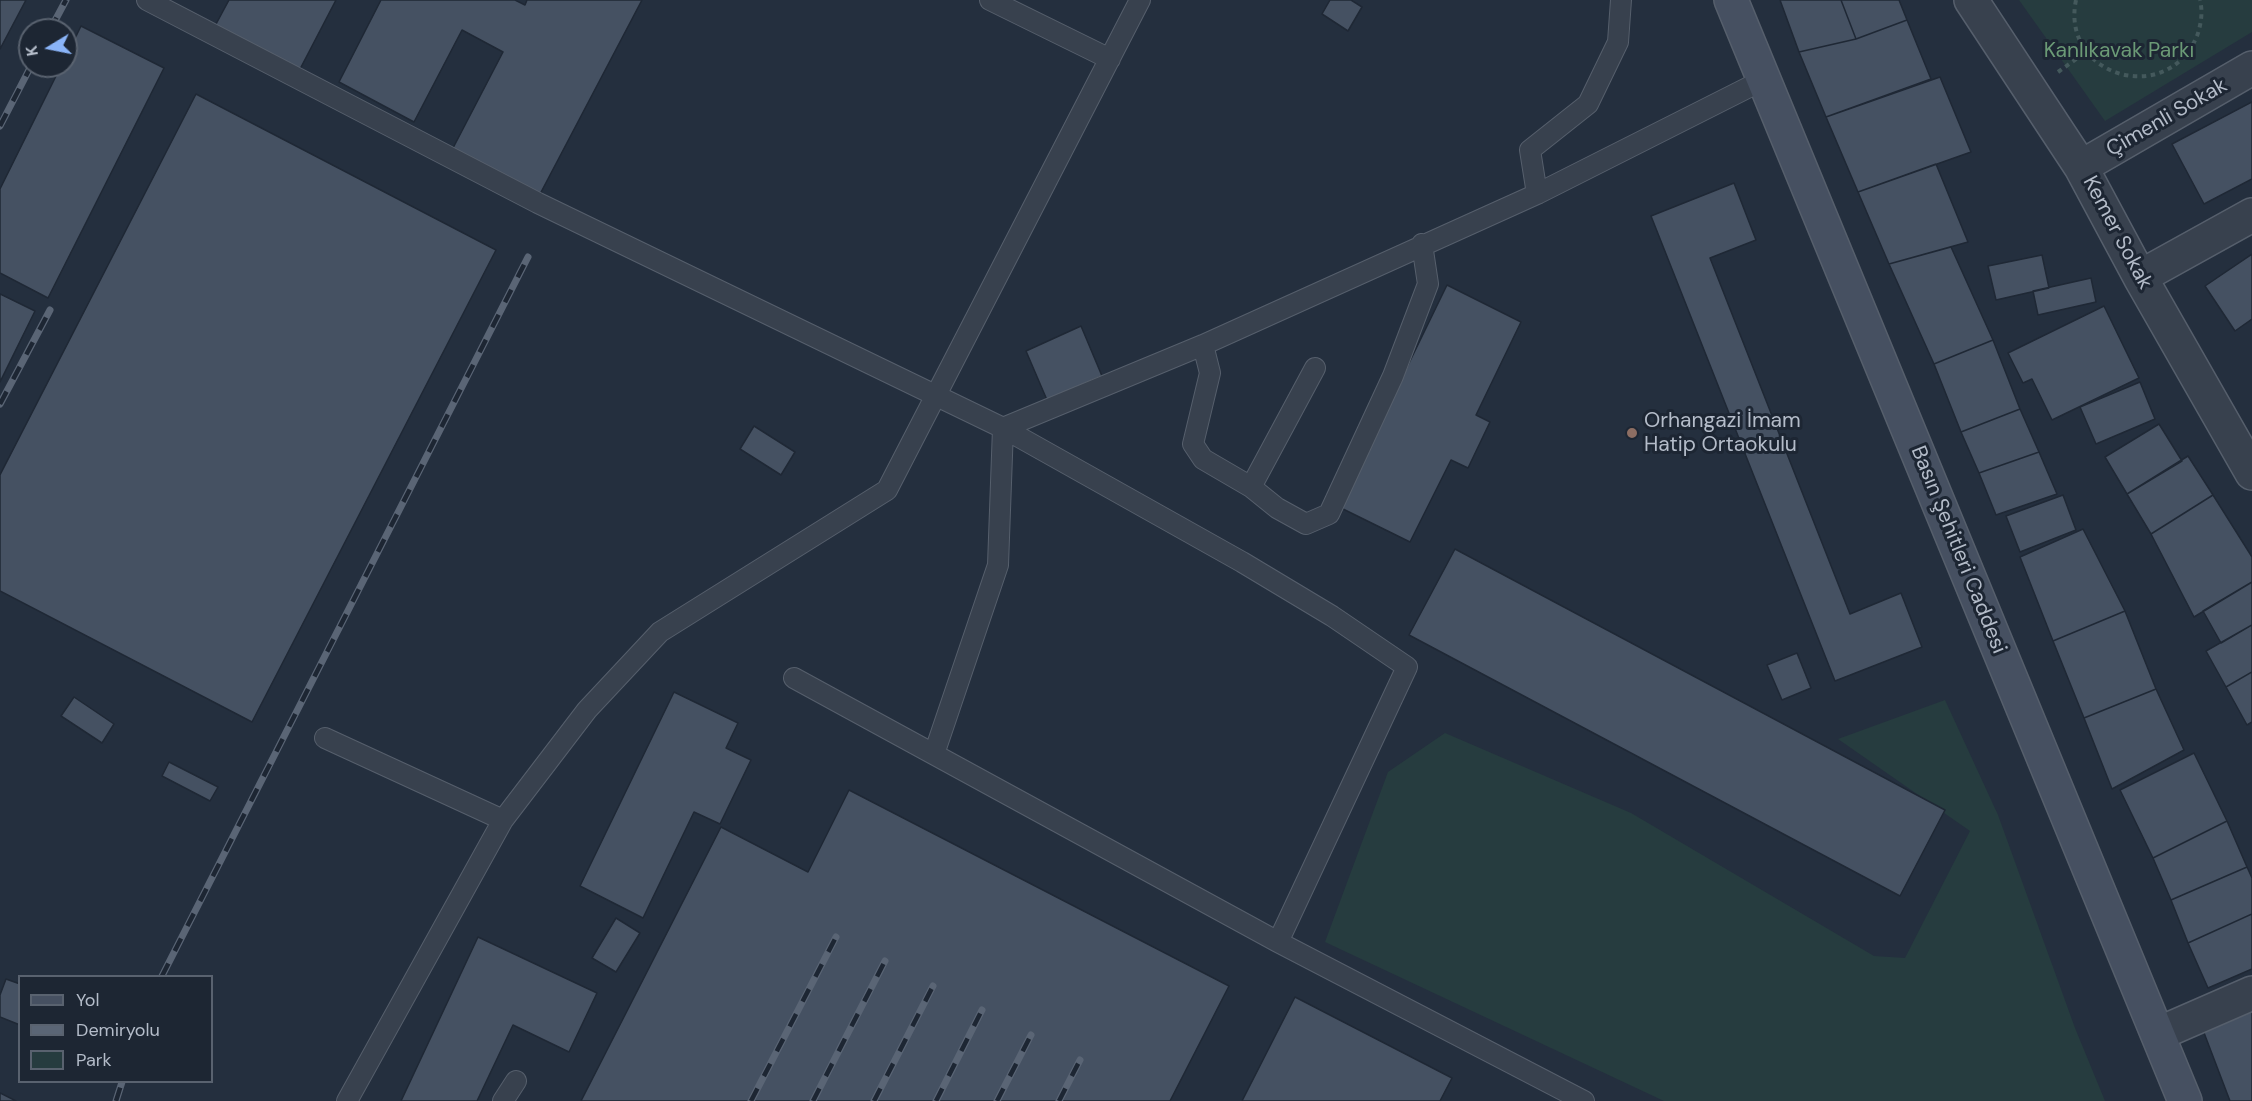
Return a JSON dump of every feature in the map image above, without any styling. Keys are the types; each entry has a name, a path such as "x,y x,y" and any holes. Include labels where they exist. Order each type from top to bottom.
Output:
{"main road":[{"name":"Basın Şehitleri Caddesi","path":"1731,0 2185,1101"}],"street":[{"name":"Kemer Sokak","path":"1971,0 2081,167 2140,277 2252,473"},
{"name":"Çimenli Sokak","path":"2081,167 2252,68"},
{"path":"2140,277 2252,215"},
{"path":"2158,1034 2252,993"}],"lane":[{"path":"147,0 538,203 1004,428 1312,604 1407,667 1278,942"},
{"path":"990,0 1110,59"},
{"path":"347,1101 503,820 587,710 660,632 887,490 1140,0"},
{"path":"1537,194 1530,150 1588,104 1618,42 1621,0"},
{"path":"1004,428 1203,345 1422,244 1537,194 1763,80"},
{"path":"1203,345 1210,373 1193,444 1203,459 1251,487 1277,508 1306,524 1329,514 1393,376 1428,284 1422,244"},
{"path":"1251,487 1315,368"},
{"path":"934,754 998,565 1004,428"},
{"path":"794,678 1278,942 1584,1101"},
{"path":"325,738 503,820"},
{"path":"503,1101 516,1081"}],"path":[{"path":"2076,0 2073,12 2076,33 2086,52 2101,66 2120,75 2141,78 2161,73 2179,62 2192,46 2200,27 2200,0"}],"green space":[{"name":"Kanlıkavak Parkı","path":"2019,0 2252,0 2252,32 2105,121"},
{"path":"1945,700 1998,815 2075,1028 2105,1101 1664,1101 1325,942 1388,772 1445,733 1631,813 1874,956 1905,958 1970,831 1838,739"}],"building":[{"path":"0,0 26,0 0,49"},
{"path":"229,0 336,0 299,71 215,26"},
{"path":"381,0 515,0 525,5 527,0 642,0 539,196 452,150 503,52 462,30 414,122 339,82"},
{"path":"1330,0 1351,0 1362,7 1348,31 1322,14"},
{"path":"1780,0 1841,0 1856,39 1799,52"},
{"path":"1841,0 1899,0 1907,20 1856,39"},
{"path":"1907,20 1931,79 1826,117 1799,52 1856,39"},
{"path":"81,26 164,68 48,298 0,273 0,189 55,78 78,78 78,32"},
{"path":"1940,77 1971,152 1858,192 1826,117"},
{"path":"196,94 496,250 252,722 0,591 0,475"},
{"path":"2252,102 2252,179 2204,204 2172,144"},
{"path":"1936,164 1968,242 1889,264 1858,192"},
{"path":"1734,183 1756,240 1710,258 1850,614 1901,593 1922,647 1835,681 1651,216"},
{"path":"1951,247 1993,340 1934,364 1889,264"},
{"path":"2252,254 2252,319 2235,331 2205,286"},
{"path":"2042,255 2049,288 1996,300 1988,266"},
{"path":"2091,278 2096,302 2038,315 2033,291"},
{"path":"1447,285 1521,322 1476,415 1490,422 1468,468 1451,460 1410,542 1339,507"},
{"path":"0,294 35,311 0,382"},
{"path":"2104,306 2139,378 2052,420 2032,379 2023,383 2008,353"},
{"path":"1081,326 1102,376 1047,400 1026,351"},
{"path":"1993,340 2020,409 1961,432 1934,364"},
{"path":"2140,382 2155,419 2096,444 2080,407"},
{"path":"2020,409 2039,452 1979,473 1961,432"},
{"path":"2159,424 2182,461 2127,494 2105,457"},
{"path":"754,426 795,452 781,475 740,449"},
{"path":"2039,452 2057,494 1996,515 1979,473"},
{"path":"2188,456 2213,495 2151,534 2127,494"},
{"path":"2063,495 2076,530 2020,552 2006,516"},
{"path":"2213,495 2252,557 2252,582 2194,617 2151,534"},
{"path":"2083,529 2125,611 2053,641 2020,557"},
{"path":"1455,549 1945,810 1900,896 1409,635"},
{"path":"2252,582 2252,625 2221,643 2203,611"},
{"path":"2125,611 2156,689 2084,718 2053,641"},
{"path":"2252,625 2252,672 2226,687 2206,651"},
{"path":"1797,653 1811,688 1782,700 1767,665"},
{"path":"2252,672 2252,722 2247,725 2226,687"},
{"path":"2156,689 2184,750 2112,789 2084,718"},
{"path":"674,692 738,723 726,748 751,760 720,824 694,812 643,918 580,886"},
{"path":"74,697 114,724 102,743 61,716"},
{"path":"2194,753 2227,821 2153,858 2120,790"},
{"path":"169,762 218,787 210,801 162,776"},
{"path":"849,790 1229,986 1170,1101 581,1101 721,827 808,872"},
{"path":"2227,821 2247,867 2171,900 2153,858"},
{"path":"2247,867 2252,878 2252,914 2188,943 2171,900"},
{"path":"2252,914 2252,969 2208,988 2188,943"},
{"path":"616,918 640,933 616,972 592,958"},
{"path":"478,937 597,993 569,1052 513,1025 477,1101 401,1101"},
{"path":"6,979 18,983 18,1024 0,1017 0,995"},
{"path":"1295,997 1452,1078 1440,1101 1242,1101"},
{"path":"2252,997 2252,1101 2230,1101 2198,1017"},
{"path":"0,1093 16,1101 0,1101"}],"railway":[{"path":"56,18 66,0"},
{"path":"0,126 25,78"},
{"path":"163,975 528,257"},
{"path":"0,404 50,310"},
{"path":"751,1101 836,937"},
{"path":"813,1101 885,961"},
{"path":"874,1101 933,986"},
{"path":"936,1101 982,1010"},
{"path":"997,1101 1031,1035"},
{"path":"1059,1101 1080,1060"},
{"path":"116,1101 122,1083"}],"place":[{"name":"Orhangazi İmam Hatip Ortaokulu","path":"1632,433"}]}
